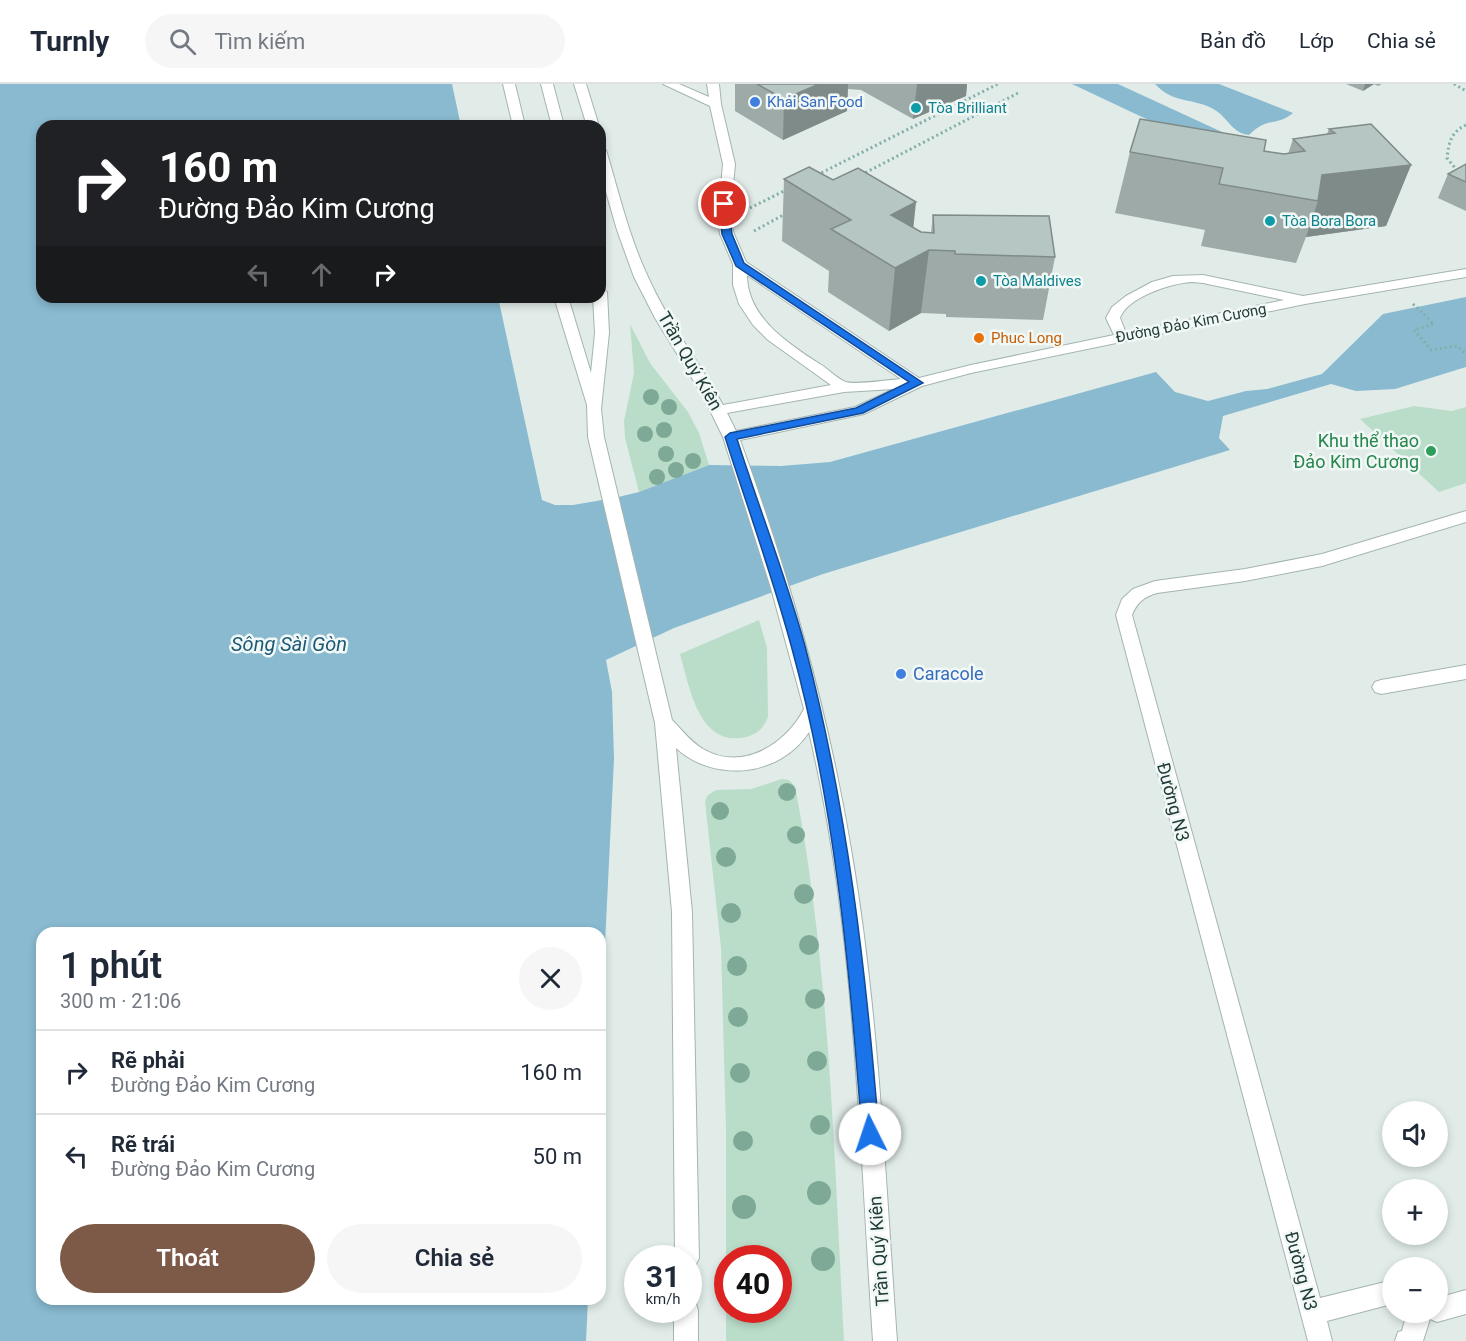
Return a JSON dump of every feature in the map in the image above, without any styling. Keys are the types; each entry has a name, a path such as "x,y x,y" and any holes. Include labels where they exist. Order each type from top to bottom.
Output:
{"street":[{"path":"509,84 518,120"},
{"path":"547,84 556,120"},
{"path":"580,84 591,120"},
{"path":"669,84 715,104"},
{"path":"713,84 715,104 729,164 724,219 727,234 740,264 917,383"},
{"name":"Trần Quý Kiên","path":"606,170 625,233 642,278 720,410 738,457 798,645 842,851 852,928 862,1019 885,1341"},
{"path":"740,264 738,276 742,297 764,329 844,387"},
{"name":"Đường Đảo Kim Cương","path":"720,410 844,387 917,383 1122,337 1305,300 1466,273"},
{"path":"1122,337 1114,323 1114,315 1120,307 1163,281 1203,279 1305,300"},
{"path":"563,303 594,409 602,464 664,723 682,912 687,1098 687,1245"},
{"path":"594,409 602,333 601,303"},
{"name":"Đường Đảo Kim Cương","path":"730,437 859,411 917,383"},
{"name":"Đường N3","path":"1320,1341 1126,629 1125,609 1132,598 1155,587 1233,577 1313,562 1368,548 1466,516"},
{"path":"1381,687 1466,672"},
{"path":"664,723 688,747 709,760 746,764 770,757 789,745 813,708"},
{"path":"1312,1312 1382,1295"},
{"path":"1448,1306 1466,1302"},
{"path":"686,1323 686,1341"},
{"path":"1407,1341 1411,1340 1420,1323"}],"path":[{"path":"816,175 998,84"},
{"path":"1454,84 1466,91"},
{"path":"860,175 1020,92"},
{"path":"1466,125 1454,130 1450,137 1447,158 1459,173 1466,176"},
{"path":"741,213 795,186"},
{"path":"754,231 786,214"},
{"path":"1411,302 1434,324 1413,330 1431,350 1457,346 1466,354"}],"green space":[{"path":"630,324 650,363 688,412 699,433 709,465 639,492 625,438 624,421 634,373"},
{"name":"Khu thể thao Đảo Kim Cương","path":"1414,406 1452,411 1466,407 1466,483 1439,492 1360,419"},
{"path":"759,620 767,648 768,717 761,729 750,736 726,737 714,731 698,710 680,654"},
{"path":"782,779 789,780 795,786 807,855 823,993 829,1062 844,1341 726,1341 726,1323 792,1323 792,1245 726,1245 726,1130 721,948 705,801 708,795 716,790 751,789"}],"water":[{"name":"Sông Sài Gòn","path":"0,84 452,84 460,120 36,120 36,303 499,303 542,500 555,505 573,505 639,492 709,465 781,466 830,462 1156,372 1175,392 1208,401 1246,391 1267,389 1322,374 1383,314 1466,297 1466,367 1395,389 1356,391 1331,384 1223,416 1219,438 1230,450 823,574 674,628 606,660 612,692 614,759 606,927 36,927 36,1305 588,1305 586,1341 0,1341"},
{"path":"1072,84 1118,84 1235,138 1212,150"},
{"path":"1155,84 1219,84 1293,113 1282,120 1267,123 1249,135 1243,134 1234,129 1215,110 1169,95"}],"building":[{"path":"757,84 819,84 784,99"},
{"path":"1140,119 1266,140 1264,151 1284,154 1305,151 1293,139 1335,133 1329,129 1371,124 1411,165 1322,175 1318,201 1219,184 1223,168 1130,152"},
{"path":"1466,164 1466,182 1448,174"},
{"path":"809,167 833,180 858,168 916,202 891,215 921,232 934,233 933,215 1049,216 1055,257 955,254 955,251 929,250 895,268 831,229 851,220 784,179"}],"place":[{"name":"Khải San Food","path":"755,102"},
{"name":"Tòa Brilliant","path":"916,108"},
{"name":"Tòa Bora Bora","path":"1270,221"},
{"name":"Tòa Maldives","path":"981,281"},
{"name":"Phuc Long","path":"979,338"},
{"name":"Khu thể thao Đảo Kim Cương","path":"1431,451"},
{"name":"Caracole","path":"901,674"}],"route":[{"path":"724,204 727,234 740,264 917,383 859,411 730,437 798,645 828,776 842,851 852,928 862,1019 870,1134"}]}
